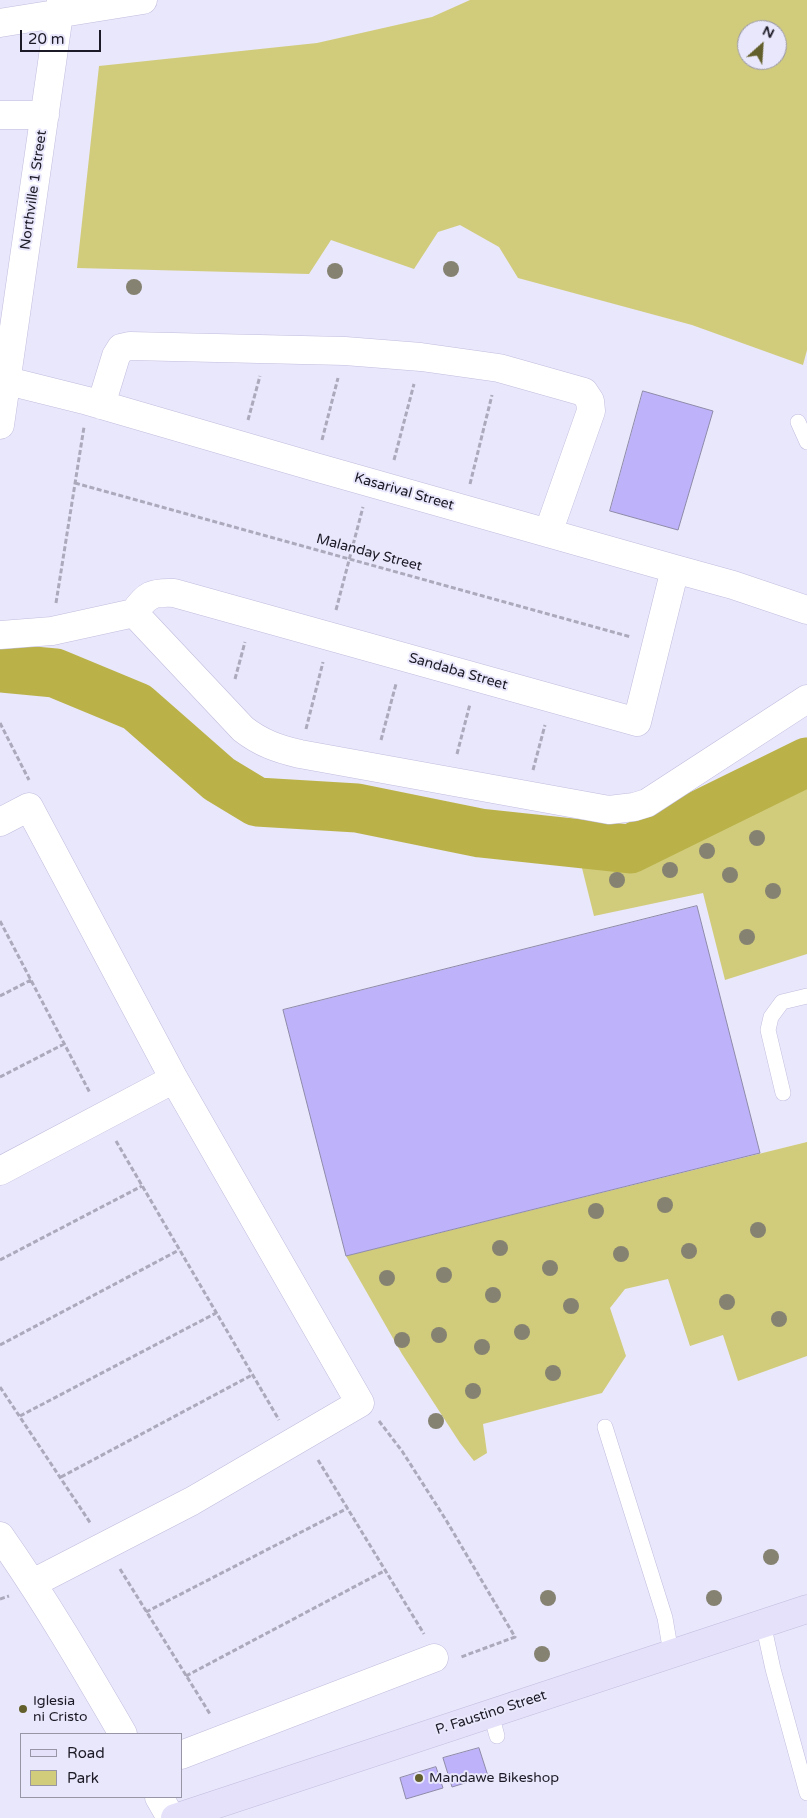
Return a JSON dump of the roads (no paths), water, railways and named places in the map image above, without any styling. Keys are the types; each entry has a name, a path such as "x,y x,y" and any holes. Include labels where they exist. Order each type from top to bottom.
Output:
{"main road":[{"name":"P. Faustino Street","path":"175,1818 494,1725 671,1653 807,1609"}],"street":[{"path":"0,23 60,7 142,0"},
{"name":"Northville 1 Street","path":"0,425 4,380 60,7"},
{"path":"0,115 45,115"},
{"path":"95,403 116,356 121,348 130,346 345,351 421,357 499,368 584,392 590,401 591,411 548,533"},
{"name":"Kasarival Street","path":"4,380 95,403 675,569 807,610"},
{"name":"Sandaba Street","path":"134,612 140,603 150,595 160,592 174,592 637,722 675,569"},
{"path":"0,635 52,631 134,612 243,729 256,739 274,748 609,810 634,808 647,803 807,699"},
{"path":"0,822 29,806 174,1079 360,1403 192,1501 33,1583"},
{"path":"0,1171 174,1079"},
{"path":"0,1536 33,1583 122,1733"},
{"path":"182,1755 434,1658"},
{"path":"160,1798 171,1818"}],"lane":[{"path":"798,422 807,442"},
{"path":"783,1093 768,1030 771,1017 782,1002 807,996"},
{"path":"605,1427 665,1618 671,1653"},
{"path":"764,1623 774,1669 807,1793"}],"waterway":[{"path":"0,668 55,673 137,707 219,779 257,802 357,808 480,833 630,849 807,762"}],"place":[{"name":"Iglesia ni Cristo","path":"23,1709"},
{"name":"Mandawe Bikeshop","path":"419,1778"}]}
